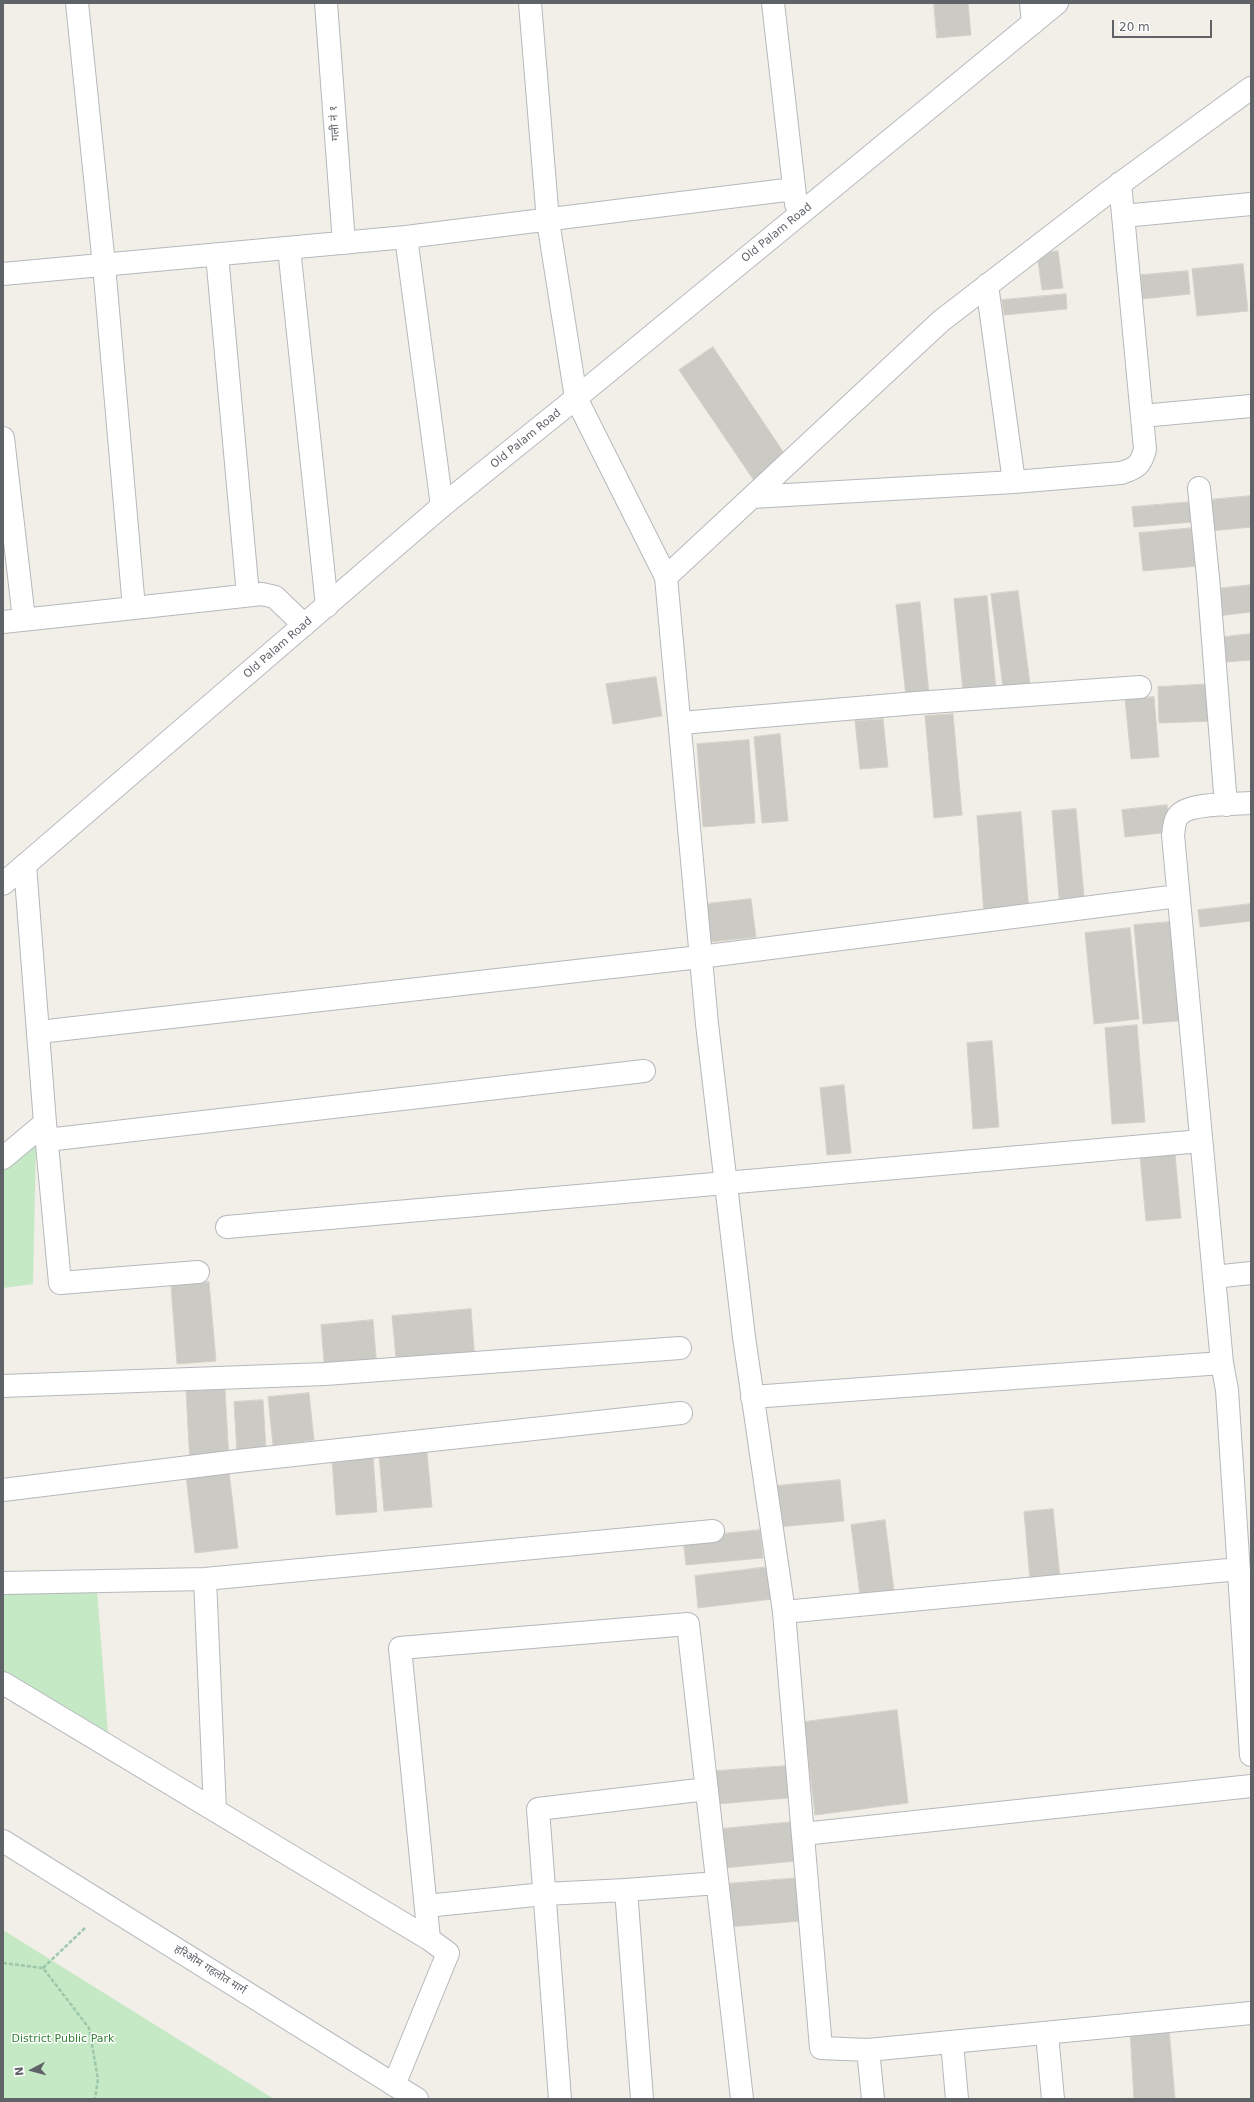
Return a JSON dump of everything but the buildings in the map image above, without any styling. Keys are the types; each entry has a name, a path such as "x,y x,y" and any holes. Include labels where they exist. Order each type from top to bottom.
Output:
{"street":[{"path":"77,3 104,265 134,608"},
{"name":"गली नं १","path":"326,3 344,243"},
{"path":"530,3 548,221 576,398 666,577 681,723 700,957 752,1397 784,1612 821,2048 868,2050 1047,2034 1251,2013"},
{"path":"773,3 797,217"},
{"name":"Old Palam Road","path":"3,884 442,506 797,217 1032,13 1057,3"},
{"path":"666,577 941,321 1120,183 1251,88"},
{"path":"752,497 1014,482 1121,473 1133,469 1142,462 1145,449 1120,183"},
{"path":"3,274 406,237 794,190"},
{"path":"1123,216 1251,204"},
{"path":"406,237 442,506"},
{"path":"289,248 327,606"},
{"path":"217,254 248,595"},
{"path":"987,285 1014,482"},
{"path":"1142,416 1251,406"},
{"path":"3,438 24,619"},
{"path":"1199,488 1208,577 1226,805"},
{"path":"3,622 262,594 275,598 304,626"},
{"path":"681,723 916,703 1140,687"},
{"path":"1251,803 1188,808 1178,815 1173,835 1222,1363 1227,1390 1239,1569 1246,1611 1251,1755"},
{"path":"25,865 46,1131 60,1283 198,1272"},
{"path":"39,1032 700,957 1178,896"},
{"path":"3,1158 46,1131 644,1071"},
{"path":"227,1227 1201,1141"},
{"path":"1214,1277 1251,1273"},
{"path":"3,1386 325,1374 680,1348"},
{"path":"752,1397 1222,1363"},
{"path":"3,1490 238,1461 681,1413"},
{"path":"3,1583 205,1580 713,1530"},
{"path":"784,1612 1239,1569"},
{"path":"205,1580 215,1810"},
{"path":"429,1939 400,1648 688,1624 742,2099"},
{"path":"3,1683 429,1939 448,1953 394,2085"},
{"path":"803,1834 1251,1786"},
{"path":"560,2099 538,1809 707,1789"},
{"name":"हरिओम गहलोत मार्ग","path":"3,1841 417,2099"},
{"path":"426,1906 544,1894 626,1890 717,1882"},
{"path":"626,1890 642,2099"},
{"path":"1047,2034 1053,2099"},
{"path":"952,2042 958,2099"},
{"path":"868,2050 873,2099"}],"path":[{"path":"43,1968 109,1907"},
{"path":"3,1963 43,1968 89,2028 98,2079 95,2099"}],"green space":[{"path":"36,1143 33,1284 3,1288 3,1171"},
{"path":"97,1590 108,1733 70,1714 3,1673 3,1591"},
{"name":"District Public Park","path":"3,1930 274,2099 3,2099"}]}
